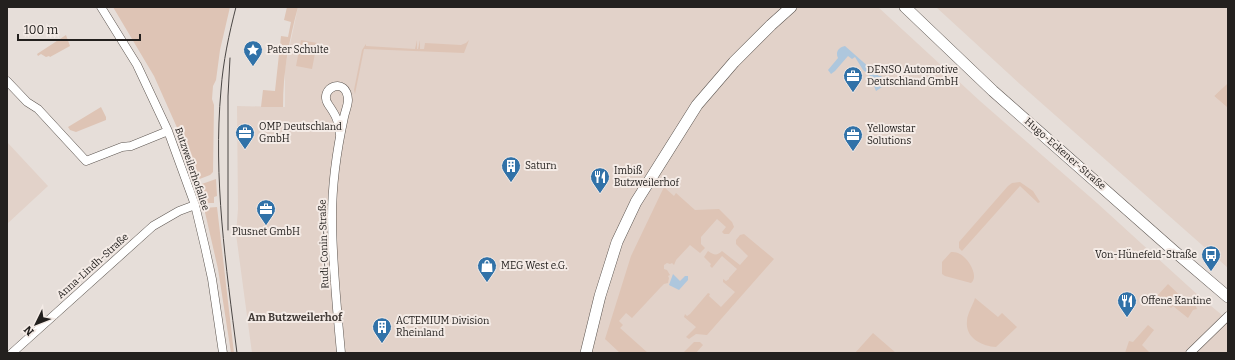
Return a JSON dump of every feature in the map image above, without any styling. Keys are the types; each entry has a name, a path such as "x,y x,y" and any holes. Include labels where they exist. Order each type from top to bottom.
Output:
{"main road":[{"path":"586,353 600,296 617,242 636,202 697,105 734,62 791,7"},
{"name":"Hugo-Eckener-Straße","path":"905,7 993,91 1179,256 1228,297"}],"street":[{"name":"Butzweilerhofallee","path":"100,7 137,65 168,132 195,205 212,279 223,353"},
{"path":"7,81 27,102 38,109 86,161 168,132"},
{"name":"Rudi-Conin-Straße","path":"340,135 338,120 327,102 326,94 333,86 338,85 343,87 348,100 340,135 332,197 333,257 341,353"},
{"name":"Anna-Lindh-Straße","path":"12,353 153,226 173,214 195,205"},
{"path":"1190,353 1228,316"}],"shaded area":[{"path":"113,7 230,7 220,50 216,80 213,86 213,172 210,175 197,180 179,132 154,76"},
{"path":"287,7 298,7 287,56 283,107 261,107 263,90 275,91 281,36 288,37 291,22 284,20"},
{"name":"Am Butzweilerhof","path":"298,7 878,7 980,101 1097,203 1199,296 1228,320 1228,353 252,353 236,234 238,209 237,106 285,107 285,68"},
{"path":"936,7 1228,7 1228,83 1214,96 1228,108 1228,268 1021,85"},
{"path":"66,35 70,46 50,57 46,57 41,54 38,56 37,54"},
{"path":"301,40 317,43 312,69 296,66"},
{"path":"417,40 417,49 420,40 420,49 424,49 425,43 461,45 469,40 464,53 364,49 355,94 354,90 362,50 366,44 366,46 415,49"},
{"path":"1228,83 1228,108 1214,96"},
{"path":"101,107 106,120 76,132 70,130 68,127"},
{"path":"7,142 48,186 7,224"},
{"path":"216,179 217,196 214,197 214,203 207,203 199,185"},
{"path":"1020,182 1033,191 1040,202 1038,203 1020,186 962,251 959,248 959,242 1008,186 1012,183"},
{"path":"664,187 674,196 676,193 695,210 719,209 732,222 734,227 729,234 724,234 722,232 726,227 717,219 701,237 701,244 705,248 700,253 690,245 676,260 674,265 672,263 667,263 664,265 664,269 667,270 670,275 668,276 668,283 664,284 632,318 626,313 619,321 623,325 620,328 648,353 620,353 605,339 631,256"},
{"path":"217,207 234,353 231,353 218,269 204,208"},
{"path":"744,234 774,259 707,335 696,334 689,339 686,337 696,327 684,317 685,314 687,316 690,314 708,293 710,294 709,296 721,307 735,292 723,282 723,279 726,281 729,279 737,269 722,256 712,268 710,266 711,264 704,257 708,251 719,254 722,251 740,265 748,256 736,244 736,240 740,235"},
{"path":"951,252 956,252 962,255 971,266 974,276 971,283 942,274 942,262"},
{"path":"1168,284 1188,303 1194,301 1197,309 1193,310 1188,318 1173,306 1171,308 1157,296"},
{"path":"975,298 998,317 1002,313 1017,327 996,347 980,343 969,332 967,327 967,318"},
{"path":"1148,325 1154,330 1142,345 1150,353 1125,353 1129,341 1133,342"},
{"path":"873,333 896,353 855,353"},
{"path":"694,342 700,342 703,345 696,353 683,353"}],"water":[{"path":"845,46 879,76 881,76 885,80 885,85 876,91 874,86 877,82 863,70 855,57 852,59 848,56 831,74 828,70 838,58 838,50"},
{"path":"673,274 680,281 685,276 688,276 688,280 679,290 669,285"}],"tram line":[{"path":"236,7 222,80 219,123 219,156 225,255 237,353"},
{"path":"228,230 228,96 230,58"}],"place":[{"name":"Pater Schulte","path":"253,67"},
{"name":"DENSO Automotive Deutschland GmbH","path":"853,93"},
{"name":"OMP Deutschland GmbH","path":"245,150"},
{"name":"Yellowstar Solutions","path":"853,152"},
{"name":"Saturn","path":"511,183"},
{"name":"Imbiß Butzweilerhof","path":"600,194"},
{"name":"Plusnet GmbH","path":"266,226"},
{"name":"Von-Hünefeld-Straße","path":"1211,272"},
{"name":"MEG West e.G.","path":"487,283"},
{"name":"Offene Kantine","path":"1127,318"},
{"name":"ACTEMIUM Division Rheinland","path":"382,344"}],"district":[{"name":"Am Butzweilerhof","path":"295,317"}]}
